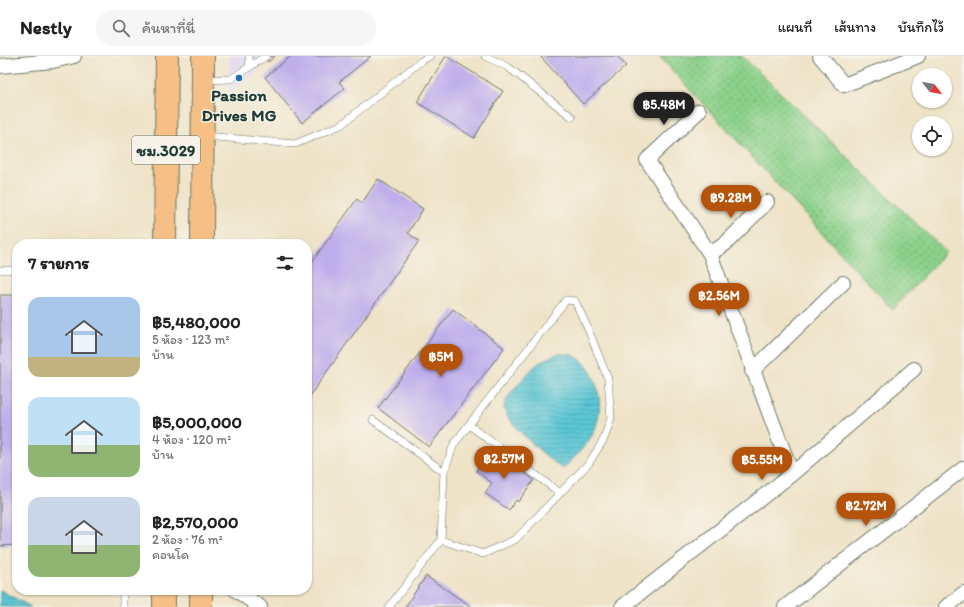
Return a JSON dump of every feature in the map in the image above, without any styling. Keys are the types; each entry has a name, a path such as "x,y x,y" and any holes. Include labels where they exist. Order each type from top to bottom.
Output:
{"main road":[{"name":"ชม.3029","path":"165,239 167,56"},
{"name":"ชม.3029","path":"202,239 203,56"},
{"path":"164,595 164,607"},
{"path":"201,595 201,607"}],"street":[{"path":"0,66 53,61 74,56"},
{"path":"820,56 844,85 918,56"},
{"path":"699,111 647,160 710,254 752,371 792,474"},
{"path":"710,254 724,244 767,202"},
{"path":"752,371 843,283"},
{"path":"622,607 792,474 914,369"},
{"path":"785,607 964,468"},
{"path":"946,607 964,593"},
{"path":"243,595 260,607"}],"lane":[{"path":"249,56 250,67"},
{"path":"203,80 231,79 266,56"},
{"path":"203,136 295,144 341,125 421,61 430,56"},
{"path":"485,56 508,67 572,117"},
{"path":"0,270 12,270"},
{"path":"389,607 441,540 444,472 454,444 566,300 575,301 608,379 611,418 604,439 589,463 516,539 483,554 441,540"},
{"path":"373,420 444,472"},
{"path":"469,425 560,493"},
{"path":"123,595 123,607"}],"shaded area":[{"name":"Passion Drives MG","path":"229,56 275,56 229,94"}],"green space":[{"path":"659,56 742,56 946,252 893,310"}],"water":[{"path":"558,354 573,355 581,360 593,375 599,394 599,414 595,430 588,442 563,469 539,450 520,431 506,414 504,408 511,393 530,371 542,361"},
{"path":"0,590 31,607 0,607"}],"building":[{"path":"266,56 275,56 268,62"},
{"path":"291,56 371,56 339,82 345,88 302,123 265,77"},
{"path":"446,56 503,91 474,138 417,102"},
{"path":"540,56 617,56 626,66 583,104"},
{"path":"378,179 423,209 408,233 419,241 312,393 312,262 357,199 362,203"},
{"path":"0,295 12,295 12,545 0,546"},
{"path":"453,309 504,348 429,447 378,408"},
{"path":"491,449 534,480 518,502 516,500 509,510 485,493 492,483 476,471"},
{"path":"426,576 472,607 405,607"}],"place":[{"name":"Passion Drives MG","path":"239,78"}]}
